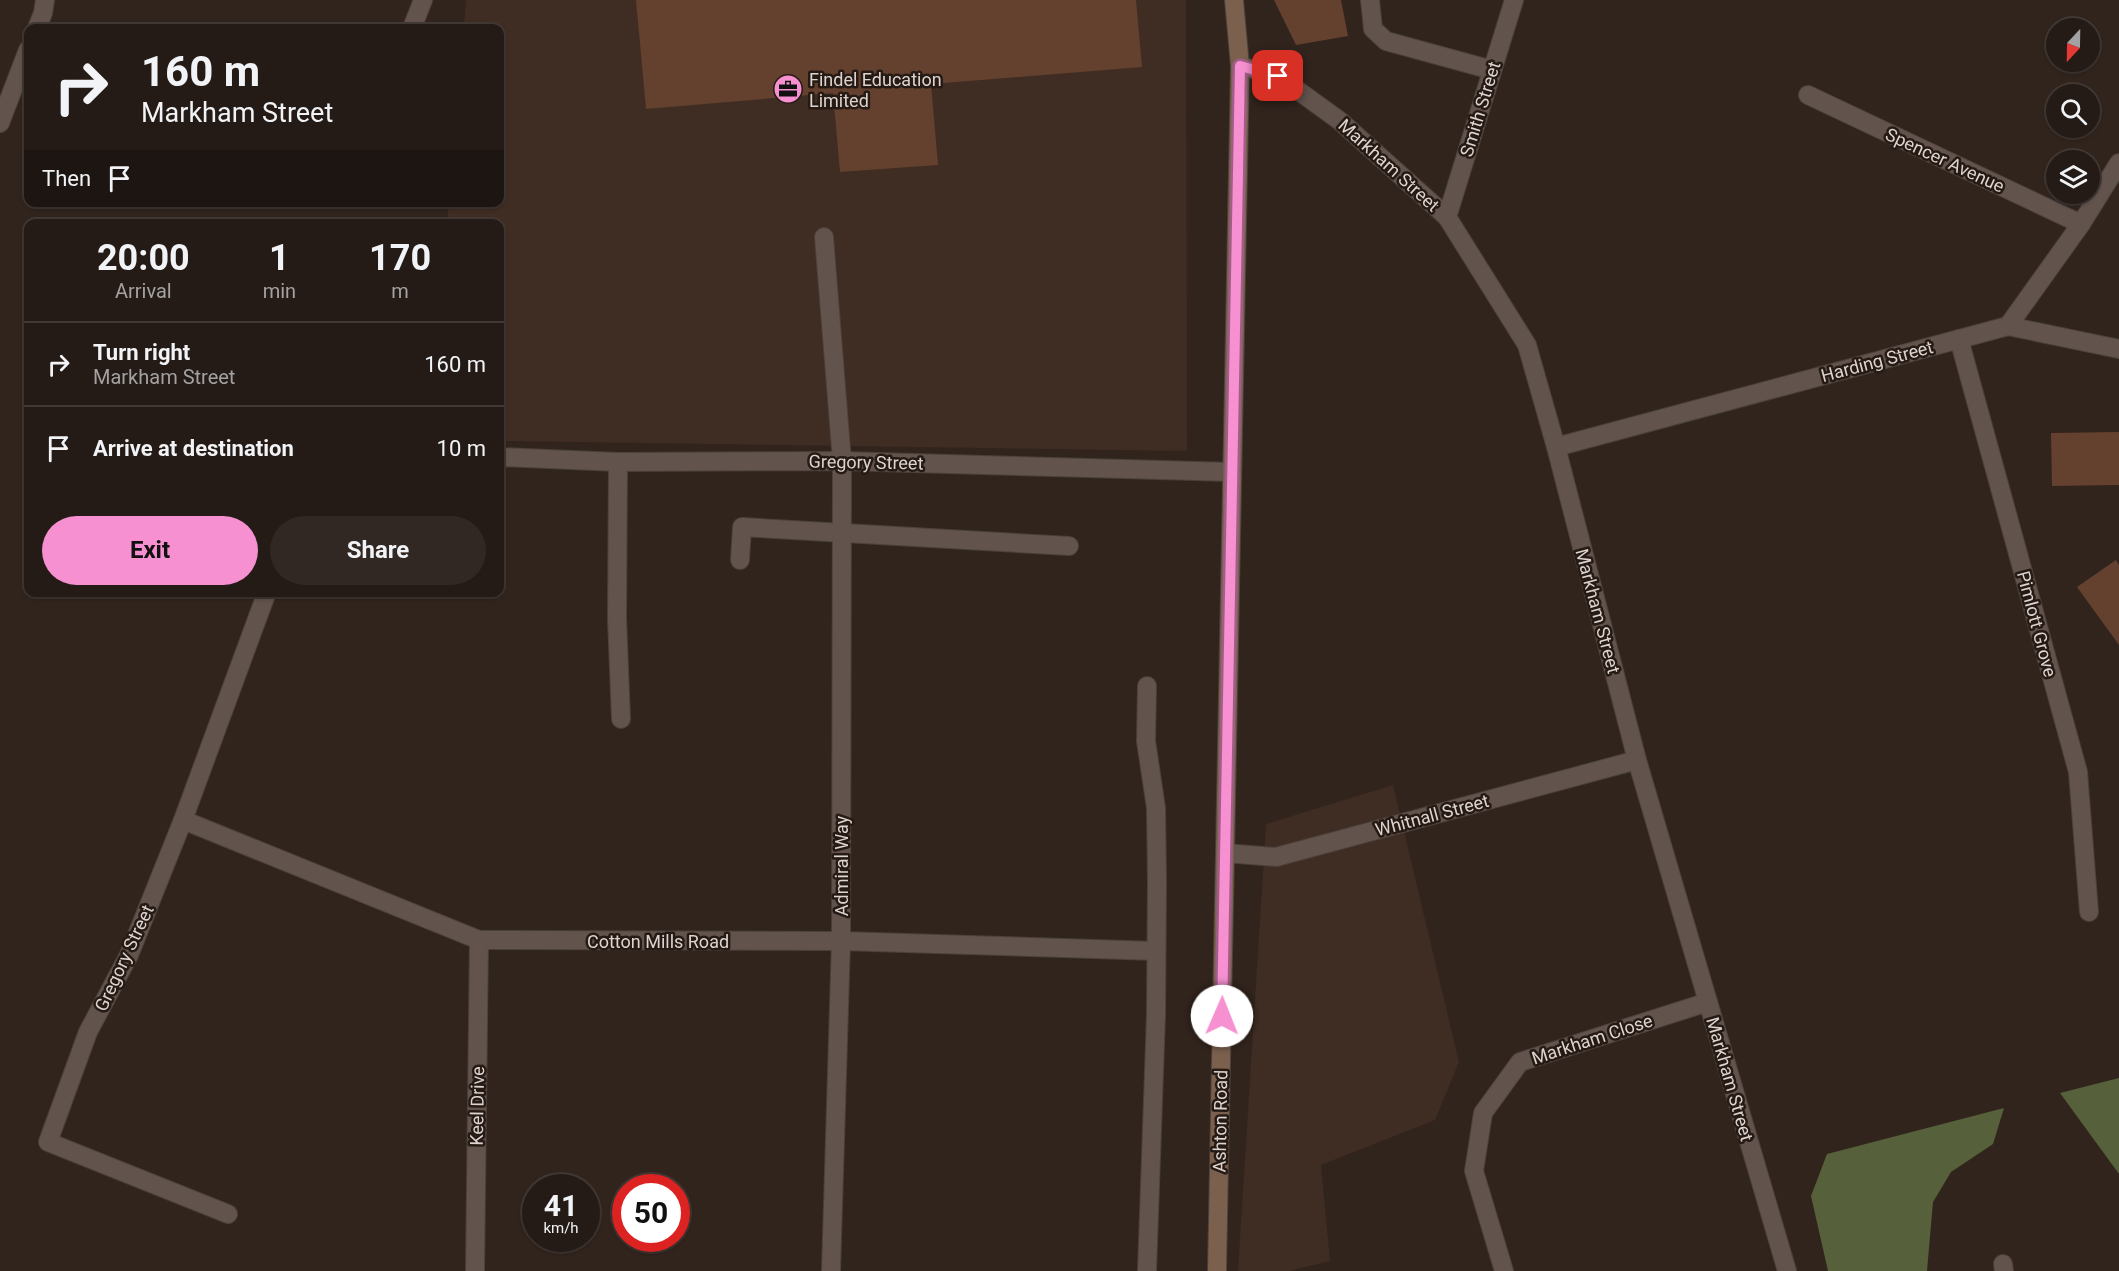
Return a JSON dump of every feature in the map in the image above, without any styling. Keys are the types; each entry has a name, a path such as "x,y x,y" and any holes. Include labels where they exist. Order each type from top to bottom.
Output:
{"main road":[{"name":"Ashton Road","path":"1217,1271 1240,66 1234,0"}],"street":[{"path":"39,24 45,0"},
{"path":"414,24 423,0"},
{"path":"1370,0 1373,29 1386,41 1492,70"},
{"name":"Smith Street","path":"1447,217 1514,0"},
{"path":"0,123 24,60"},
{"name":"Markham Street","path":"1240,66 1278,76 1340,120 1447,217 1527,345 1556,447 1637,760 1787,1271"},
{"name":"Spencer Avenue","path":"1808,95 2081,224"},
{"path":"2119,163 2081,224 2008,326 2119,349"},
{"name":"Admiral Way","path":"824,237 842,461 841,941 831,1271"},
{"name":"Harding Street","path":"1556,447 2008,326"},
{"name":"Pimlott Grove","path":"1959,339 2078,772 2089,912"},
{"name":"Gregory Street","path":"504,457 618,462 842,461 1232,472"},
{"path":"618,462 616,619 621,719"},
{"path":"740,560 742,527 1069,546"},
{"name":"Gregory Street","path":"228,1214 48,1142 88,1032 129,955 183,820 265,597"},
{"path":"1147,686 1146,741 1156,808 1157,881 1156,1015 1147,1271"},
{"name":"Whitnall Street","path":"1225,854 1276,857 1637,760"},
{"name":"Cotton Mills Road","path":"183,820 479,940 841,941 1156,951"},
{"name":"Keel Drive","path":"475,1271 479,940"},
{"name":"Markham Close","path":"1504,1271 1474,1171 1483,1113 1520,1062 1708,1002"}],"shaded area":[{"path":"466,0 1186,0 1187,451 504,441 504,219 447,219 449,207 504,207 504,24 464,24"},
{"path":"1393,785 1459,1062 1435,1120 1321,1165 1330,1261 1289,1271 1238,1271 1266,824"}],"green space":[{"path":"2119,1078 2119,1174 2060,1093"},
{"path":"2004,1108 1993,1144 1951,1172 1933,1202 1927,1271 1828,1271 1811,1196 1827,1154"}],"building":[{"name":"Findel Education Limited","path":"636,0 1136,0 1142,67 931,84 938,165 840,172 833,93 646,109"},
{"path":"1274,0 1341,0 1348,36 1296,45"},
{"path":"2119,432 2119,485 2052,486 2051,433"},
{"path":"2116,560 2119,565 2119,645 2077,587"}],"place":[{"name":"Findel Education Limited","path":"788,89"}],"route":[{"path":"1222,1016 1240,66 1278,76"}]}
